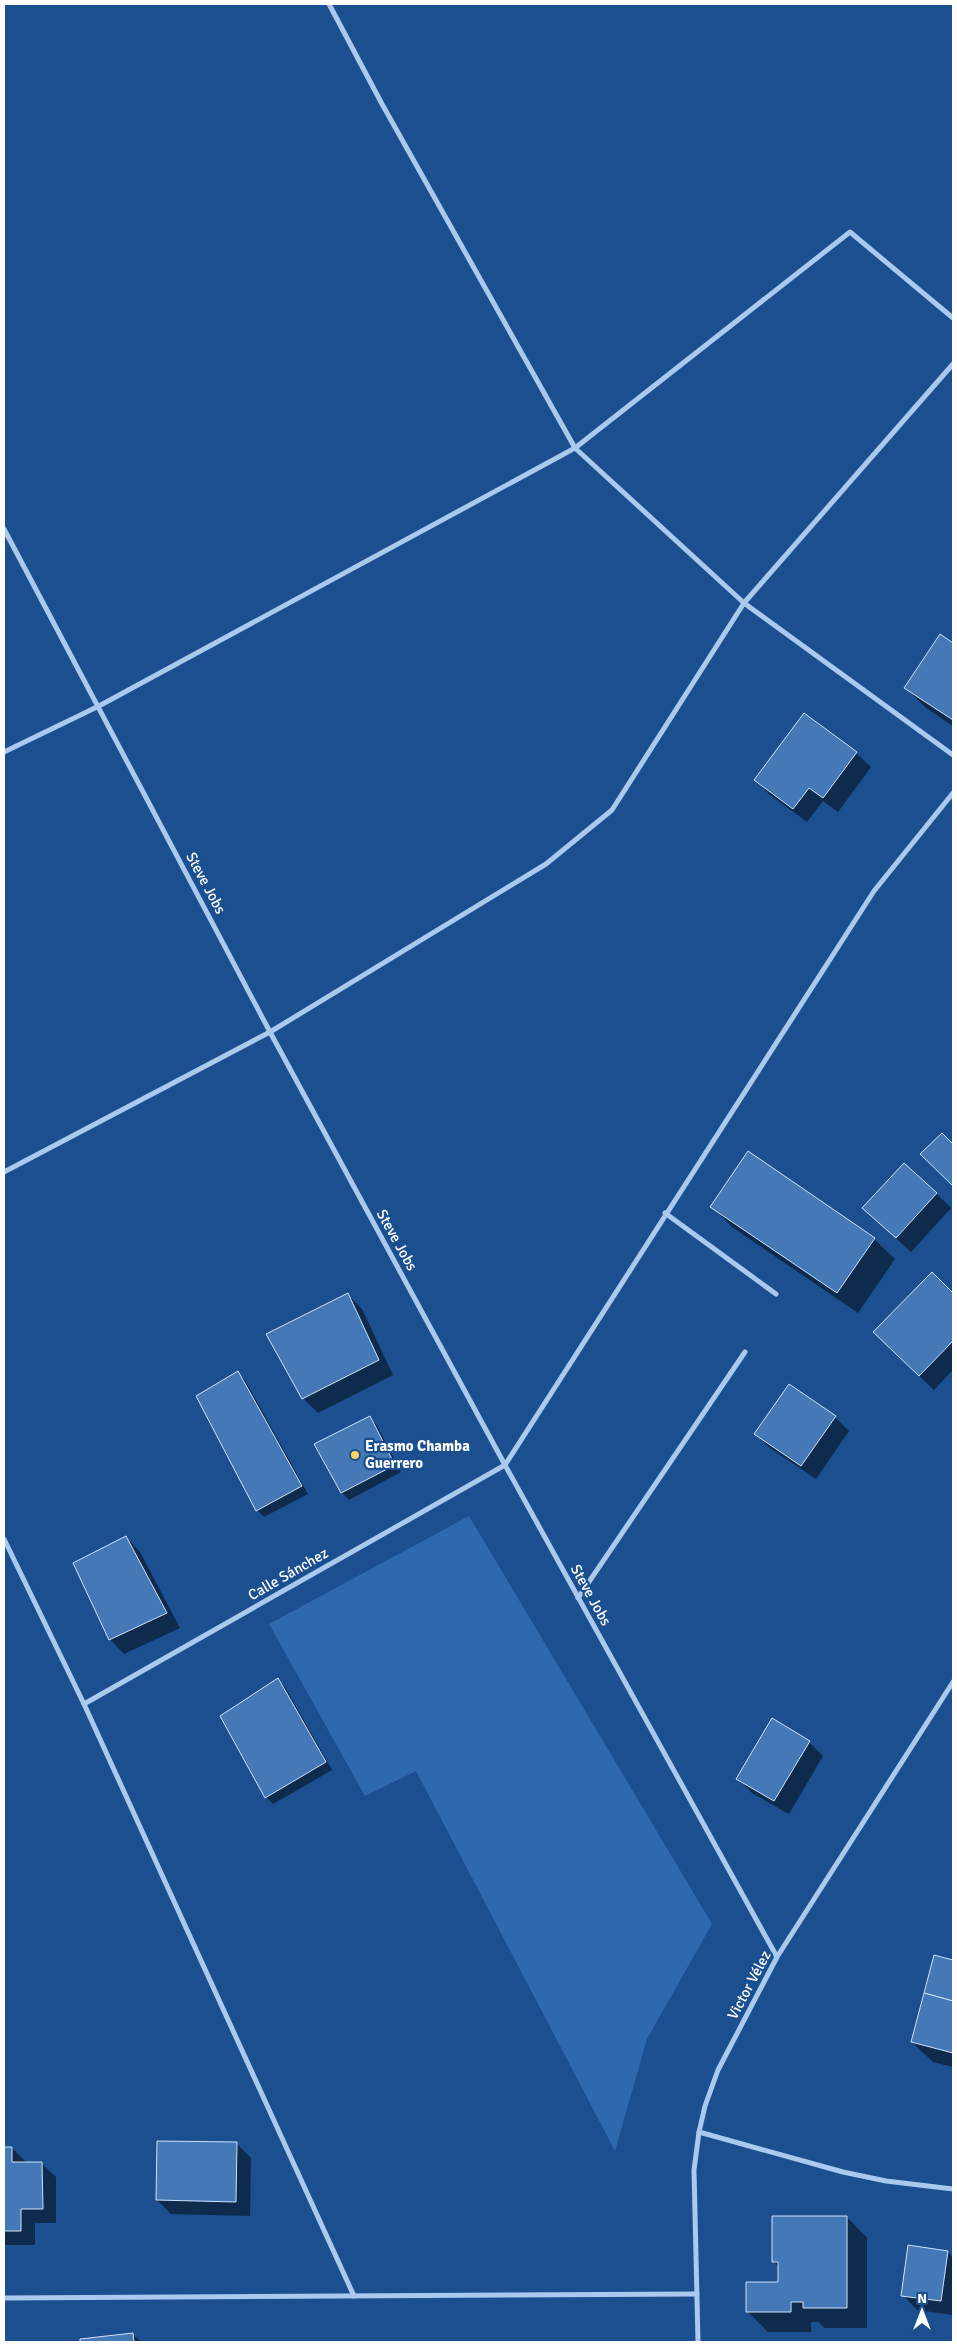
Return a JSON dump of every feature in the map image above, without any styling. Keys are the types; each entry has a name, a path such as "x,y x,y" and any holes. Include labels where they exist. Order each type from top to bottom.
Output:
{"street":[{"path":"329,4 575,448 744,603 953,755"},
{"path":"4,752 99,706 575,448 850,232 953,318"},
{"path":"4,1172 270,1032 546,864 612,810 744,603 953,364"},
{"name":"Steve Jobs","path":"4,529 270,1032 505,1465 777,1957"},
{"path":"505,1465 874,890 953,793"},
{"path":"665,1213 776,1294"},
{"path":"578,1598 745,1352"},
{"name":"Calle Sánchez","path":"84,1704 505,1465"},
{"path":"4,1539 84,1704 354,2296"},
{"name":"Victor Vélez","path":"698,2342 694,2170 698,2132 718,2070 777,1957 953,1682"},
{"path":"698,2132 843,2172 886,2181 953,2189"},
{"path":"4,2298 697,2294"}],"shaded area":[{"path":"469,1516 712,1924 647,2039 615,2151 416,1771 365,1796 269,1624"}],"building":[{"path":"940,634 953,643 953,720 904,688"},
{"path":"804,713 857,752 823,798 809,788 793,809 754,780"},
{"path":"942,1133 953,1144 953,1186 920,1154"},
{"path":"748,1151 875,1238 837,1293 710,1207"},
{"path":"904,1163 937,1193 896,1238 862,1208"},
{"path":"932,1272 953,1293 953,1341 919,1376 873,1332"},
{"path":"348,1293 379,1360 302,1399 266,1334"},
{"path":"238,1371 302,1486 256,1511 196,1396"},
{"path":"789,1384 836,1416 801,1466 754,1434"},
{"name":"Erasmo Chamba Guerrero","path":"370,1416 395,1465 341,1493 314,1444"},
{"path":"126,1536 167,1613 109,1640 73,1563"},
{"path":"278,1678 326,1762 265,1798 220,1716"},
{"path":"772,1718 810,1741 774,1801 736,1779"},
{"path":"934,1955 953,1960 953,2001 924,1993"},
{"path":"924,1993 953,2001 953,2053 911,2042"},
{"path":"157,2141 237,2142 236,2202 156,2200"},
{"path":"4,2147 12,2147 12,2162 42,2162 43,2209 21,2209 21,2231 4,2231"},
{"path":"772,2216 847,2216 847,2308 803,2308 803,2302 791,2302 791,2312 746,2312 746,2282 778,2282 778,2262 772,2262"},
{"path":"908,2245 948,2251 941,2301 901,2296"},
{"path":"133,2333 134,2342 80,2342 80,2339"}],"place":[{"name":"Erasmo Chamba Guerrero","path":"355,1455"}]}
